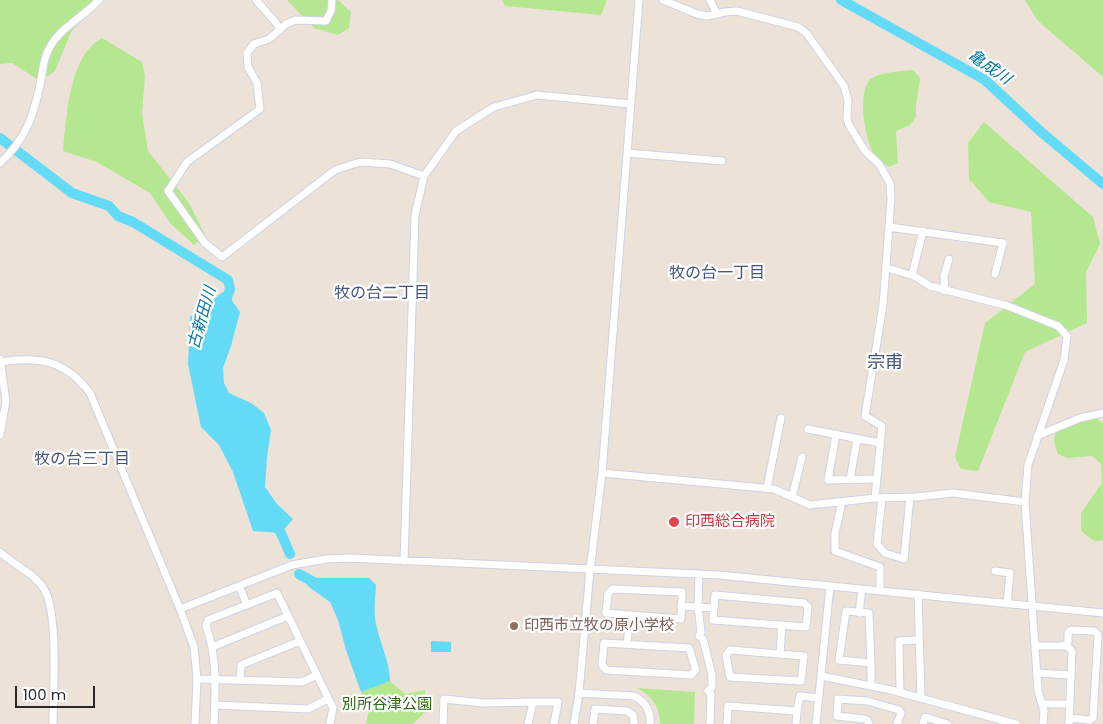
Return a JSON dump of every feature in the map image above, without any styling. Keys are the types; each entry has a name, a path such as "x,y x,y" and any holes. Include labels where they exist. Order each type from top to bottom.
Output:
{"street":[{"path":"0,163 20,142 32,116 42,69 52,44 100,0"},
{"path":"256,0 280,30"},
{"path":"332,0 331,11 326,21 296,20 286,24 269,38 254,44 247,53 248,67 257,83 260,108 187,162 168,191 205,243 222,257 335,170 360,162 390,164 424,176"},
{"path":"574,724 579,693 590,570 602,473 639,0"},
{"path":"663,0 697,14 707,16 737,11 798,27 807,34 844,86 848,100 847,119 849,125 865,151 879,164 890,183 887,268 865,416 882,426 877,479 877,544 885,553 904,559 910,497"},
{"path":"710,0 717,14"},
{"path":"404,561 415,215 424,176 456,132 494,106 536,95 631,104"},
{"path":"627,153 722,161"},
{"path":"889,227 1003,243 995,274"},
{"path":"912,275 923,232"},
{"path":"945,291 944,276 949,259"},
{"path":"887,268 912,275 930,286 945,291 1008,306 1058,326 1067,336 1064,360 1036,436 1028,465 1025,502 1038,691 1045,715 1043,724"},
{"path":"0,435 6,401 0,360 28,359 54,363 78,378 90,393 194,647 197,678 195,724"},
{"path":"1036,436 1080,418 1103,413"},
{"path":"767,488 781,418"},
{"path":"808,429 880,443"},
{"path":"836,434 828,480 877,479"},
{"path":"850,480 857,439"},
{"path":"792,497 802,457"},
{"path":"602,473 774,489 810,505 953,493 1025,502"},
{"path":"842,502 835,533 835,551 880,567 880,590"},
{"path":"0,552 37,581 44,589 51,604 53,625 53,724"},
{"path":"180,609 292,565 326,559 699,574 1103,613"},
{"path":"995,571 1010,573 1007,604"},
{"path":"699,574 698,607 702,636 712,675 710,724"},
{"path":"239,586 247,605"},
{"path":"816,724 830,586"},
{"path":"613,589 682,592 681,619 630,615 606,613 608,593 613,589"},
{"path":"859,613 862,589"},
{"path":"214,724 216,679 212,647 206,626 208,620 276,592 333,708 330,724"},
{"path":"715,594 804,603 808,607 806,627 713,620 714,608 715,594"},
{"path":"918,594 921,698"},
{"path":"682,606 714,608"},
{"path":"871,663 839,660 846,611 869,614 872,685"},
{"path":"627,644 630,615"},
{"path":"212,647 288,616"},
{"path":"780,654 782,625"},
{"path":"1072,630 1094,631 1098,635 1093,718 1090,720 1069,721 1072,651 1066,645 1068,633 1072,630"},
{"path":"900,692 899,641 920,640"},
{"path":"240,680 241,665 300,641"},
{"path":"604,643 627,644 689,648 696,670 691,676 606,670 602,665 604,643"},
{"path":"1036,646 1066,645"},
{"path":"730,650 780,654 804,656 801,681 730,677 726,655 730,650"},
{"path":"1037,673 1071,674"},
{"path":"197,678 302,682 317,675"},
{"path":"821,676 872,685 921,698 986,720 1016,724"},
{"path":"579,693 634,696 641,699 648,708 650,724"},
{"path":"796,724 800,696 819,698"},
{"path":"215,705 308,709 328,699"},
{"path":"443,724 444,699 484,703 558,702 554,724"},
{"path":"869,724 864,719 837,716 838,699 866,701 899,710 901,713 898,724"},
{"path":"528,724 533,702"},
{"path":"1042,704 1070,704"},
{"path":"726,724 728,706 798,711"},
{"path":"593,724 596,709 627,710 633,715 634,724"},
{"path":"923,724 925,717 948,724"}],"green space":[{"path":"0,0 97,0 71,32 55,71 40,81 12,63 0,64"},
{"path":"287,0 338,0 351,12 349,28 338,35 314,28"},
{"path":"502,0 607,0 601,15 505,6"},
{"path":"1025,0 1103,0 1103,77 1037,20"},
{"path":"102,38 142,62 145,76 142,113 148,151 189,203 205,235 194,245 170,223 150,193 97,162 63,151 68,105 76,73 82,59 91,47"},
{"path":"913,70 920,78 916,117 910,125 896,131 898,163 888,167 874,154 868,137 863,101 865,90 868,82 878,75"},
{"path":"984,122 1093,217 1100,244 1086,272 1087,323 1025,352 978,471 961,469 955,457 985,323 1035,284 1031,212 989,202 969,179 968,143"},
{"path":"1076,416 1095,417 1103,423 1103,540 1100,541 1091,539 1081,530 1081,513 1102,483 1101,464 1092,456 1067,458 1058,454 1054,442 1056,429"},
{"name":"別所谷津公園","path":"390,681 405,694 425,690 425,712 413,724 366,724 369,709 361,692"},
{"path":"637,688 695,692 694,724 660,724 657,707 651,698"}],"water":[{"path":"223,292 228,295 240,312 223,368 224,383 229,393 251,403 264,413 271,430 265,487 277,504 293,519 281,533 253,531 233,472 219,445 201,427 188,364 190,317"},
{"path":"317,578 369,578 376,585 376,623 387,661 390,681 361,692 346,650 338,620 330,602 306,583 307,580"},
{"path":"431,641 451,642 451,652 431,652"}],"waterway":[{"name":"亀成川","path":"841,0 985,80 1040,131 1103,184"},
{"name":"古新田川","path":"0,138 72,193 109,206 118,216 133,222 228,280 230,289 224,306"},
{"name":"古新田川","path":"273,523 281,533 290,554"},
{"name":"古新田川","path":"299,574 319,585"}],"place":[{"name":"印西総合病院","path":"674,522"},
{"name":"印西市立牧の原小学校","path":"514,626"}],"district":[{"name":"牧の台一丁目","path":"717,274"},
{"name":"牧の台二丁目","path":"382,294"},
{"name":"宗甫","path":"885,363"},
{"name":"牧の台三丁目","path":"82,460"}]}
